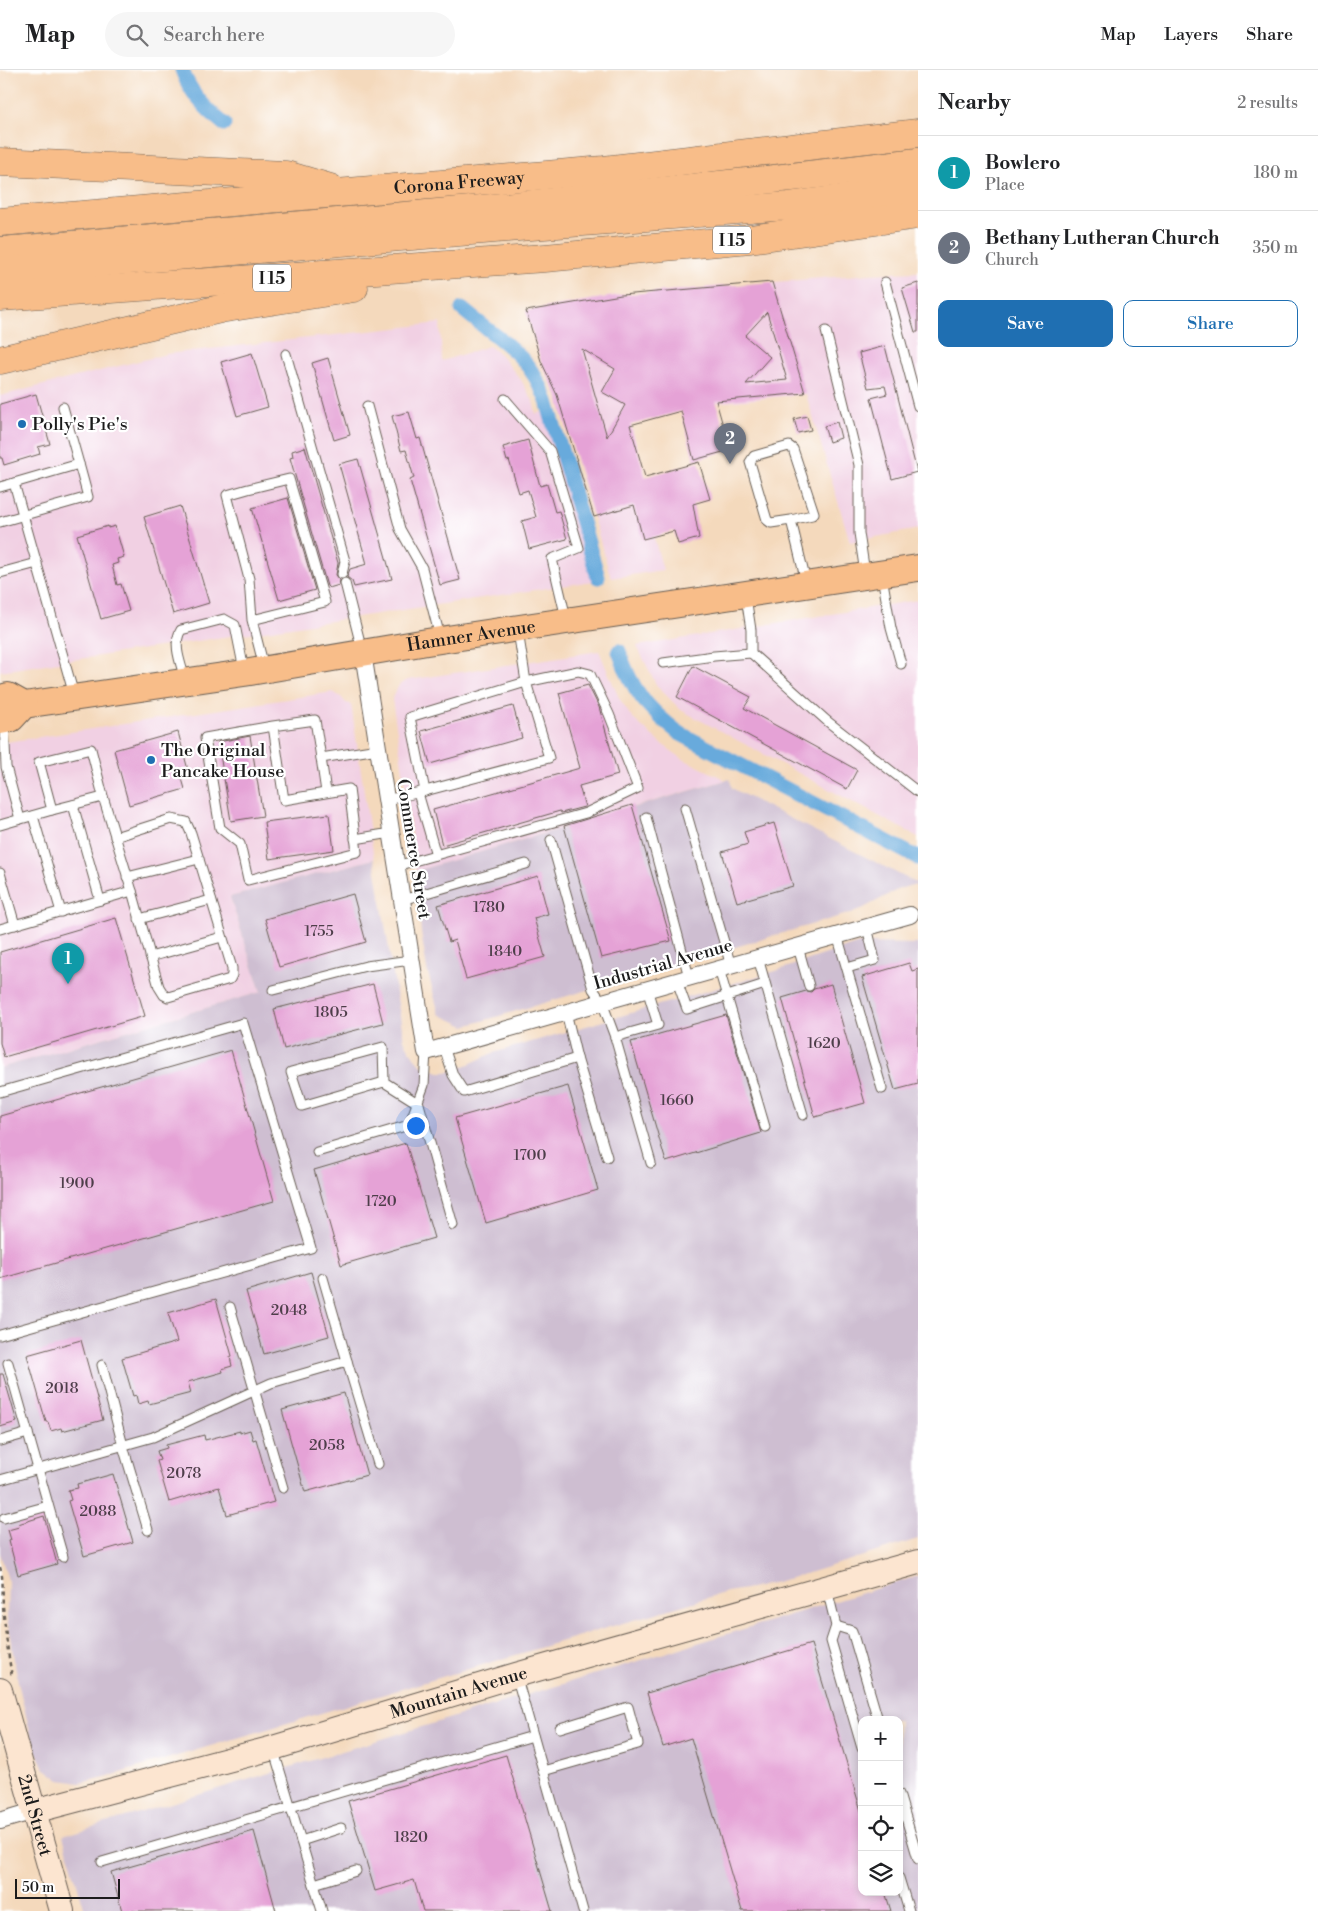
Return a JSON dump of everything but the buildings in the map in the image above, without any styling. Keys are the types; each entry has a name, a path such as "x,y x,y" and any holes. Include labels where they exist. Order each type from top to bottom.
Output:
{"highway":[{"name":"Corona Freeway","path":"0,222 604,170 918,133"},
{"path":"0,162 286,175 346,193"},
{"path":"0,251 290,227 706,187 918,162"},
{"path":"0,271 789,206 918,189"},
{"name":"I 15","path":"0,298 545,258 750,239 918,215"},
{"path":"0,360 220,309 545,258"}],"main road":[{"name":"Hamner Avenue","path":"7,711 74,698 255,671 441,640 918,568"},
{"name":"Mountain Avenue","path":"34,1811 273,1748 516,1675 918,1562"},
{"name":"2nd Street","path":"0,1690 62,1911"}],"street":[{"name":"Commerce Street","path":"363,653 426,1052"},
{"name":"Industrial Avenue","path":"426,1052 837,935 914,917"},
{"name":"Mountain Avenue","path":"0,1821 34,1811"}],"lane":[{"path":"884,282 918,406"},
{"path":"826,331 859,465 859,533 901,664"},
{"path":"286,354 346,561 344,578 363,653"},
{"path":"505,399 550,450 579,548 552,559 566,621"},
{"path":"367,406 400,529 422,568 441,640"},
{"path":"0,522 88,497 63,407"},
{"path":"789,446 793,449 814,512 812,515 791,520 770,523 767,520 750,462 754,456 789,446"},
{"path":"0,487 79,464"},
{"path":"252,620 325,602 290,479 227,496 249,579 255,671"},
{"path":"14,483 74,698"},
{"path":"791,520 807,585"},
{"path":"0,573 37,562"},
{"path":"746,594 751,630 751,653"},
{"path":"185,682 177,647 178,635 181,630 224,620 235,625 255,671"},
{"path":"386,800 549,758 526,682 518,628"},
{"path":"663,663 751,653 827,721 918,792"},
{"path":"396,866 436,855 586,813 638,788 609,714 590,674 578,671 526,682 410,717 422,792 436,855"},
{"path":"6,767 7,711"},
{"path":"273,726 284,800 349,789 357,852 248,880 240,844 220,828 204,738 273,726 315,720 326,792"},
{"path":"52,810 39,762 91,749 103,796 115,837 127,877 132,891 159,987 164,995 168,997 230,979 232,975 222,937 186,822 171,819 115,837"},
{"path":"321,758 378,750"},
{"path":"0,757 6,767 20,819"},
{"path":"0,825 103,796"},
{"path":"73,805 100,900"},
{"path":"685,808 725,967 726,996 764,1126"},
{"path":"33,816 60,912"},
{"path":"646,817 683,979 687,1009 766,984"},
{"path":"355,838 391,832"},
{"path":"551,840 593,989 602,1002 615,1036 651,1163"},
{"path":"127,877 199,859"},
{"path":"402,900 526,864"},
{"path":"0,873 15,925"},
{"path":"0,929 132,891"},
{"path":"139,919 211,900"},
{"path":"847,968 875,960 867,927"},
{"path":"837,935 882,1089"},
{"path":"150,958 222,937"},
{"path":"798,946 809,986"},
{"path":"758,958 803,1115"},
{"path":"273,990 366,966 411,960"},
{"path":"615,1036 658,1025 647,989"},
{"path":"566,1012 577,1058 607,1156"},
{"path":"0,1092 243,1023 311,1248 0,1335"},
{"path":"384,1082 383,1046 291,1072 302,1106 384,1082 418,1104 453,1225"},
{"path":"444,1047 454,1075 464,1092 577,1058"},
{"path":"317,1152 409,1126 424,1085 426,1052"},
{"path":"324,1278 378,1464"},
{"path":"230,1307 253,1391 283,1488"},
{"path":"0,1480 153,1437 271,1383 347,1361"},
{"path":"8,1363 63,1557"},
{"path":"102,1365 123,1446 148,1530"},
{"path":"0,1441 28,1433"},
{"path":"4,1518 48,1506"},
{"path":"826,1587 836,1626 831,1640 858,1734"},
{"path":"836,1626 852,1631 877,1716"},
{"path":"516,1675 583,1911"},
{"path":"544,1771 638,1744 628,1708 560,1728"},
{"path":"102,1862 534,1736"},
{"path":"273,1748 322,1911"},
{"path":"903,1806 918,1859"},
{"path":"300,1841 341,1828"},
{"path":"314,1884 356,1871"},
{"path":"903,1891 909,1911"}],"shaded area":[{"path":"918,272 918,529 850,542 806,394 715,403 631,425 663,535 654,538 663,570 611,578 557,395 541,362 526,311 618,295 871,274"},
{"path":"440,323 442,361 489,346 500,354 521,380 533,401 536,414 545,411 594,581 0,671 0,396 167,354"},
{"path":"918,600 918,837 681,710 657,686 637,646"},
{"path":"599,651 619,698 632,718 663,745 683,759 726,780 416,871 392,699 399,685 408,680"},
{"path":"333,692 346,703 351,704 374,859 230,897 261,992 0,1068 0,743"},
{"path":"730,779 732,788 737,791 918,884 918,886 912,885 899,889 858,911 465,1026 439,1014 427,969 421,932 416,871"},
{"path":"374,859 404,1040 422,1066 439,1072 446,1072 467,1065 493,1053 776,971 859,943 918,944 918,1539 805,1574 758,1587 727,1592 113,1775 80,1783 60,1780 44,1768 33,1745 18,1682 7,1619 8,1580 0,1553 0,1068 261,992 230,897"},
{"path":"918,1576 918,1911 85,1911 63,1836"}],"waterway":[{"path":"182,70 189,86 199,100 224,124"},
{"path":"462,309 512,349 531,370 539,384 547,401 598,577"},
{"path":"619,651 635,688 649,706 679,733 918,858"}],"place":[{"name":"Polly's Pie's","path":"22,424"},
{"name":"Bethany Lutheran Church","path":"730,464"},
{"name":"The Original Pancake House","path":"151,760"},
{"name":"Bowlero","path":"68,984"}]}
